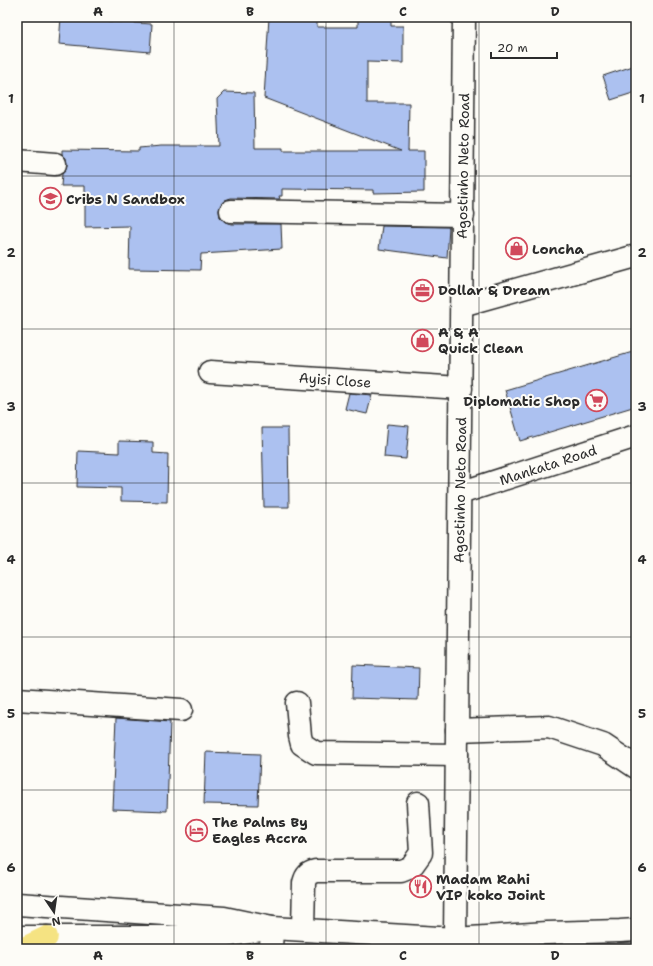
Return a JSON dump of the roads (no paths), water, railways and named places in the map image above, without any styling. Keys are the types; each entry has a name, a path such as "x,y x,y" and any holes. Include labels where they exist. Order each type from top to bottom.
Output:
{"highway":[{"path":"22,949 47,936"}],"street":[{"name":"Agostinho Neto Road","path":"455,939 464,17"},
{"path":"17,161 55,164"},
{"path":"231,211 463,215"},
{"path":"462,306 636,256"},
{"name":"Ayisi Close","path":"210,372 461,388"},
{"name":"Mankata Road","path":"460,493 636,436"},
{"path":"17,699 181,710"},
{"path":"297,703 302,744 316,753 457,756"},
{"path":"457,730 549,727 603,746 636,768"},
{"path":"303,930 304,883 306,876 309,873 316,871 401,871 411,867 421,853 418,803"},
{"path":"17,904 224,918 272,938"},
{"path":"17,937 272,938 303,930 455,939 547,933 636,930"}],"place":[{"name":"Cribs N Sandbox","path":"50,199"},
{"name":"Loncha","path":"516,249"},
{"name":"Dollar & Dream","path":"422,290"},
{"name":"A & A Quick Clean","path":"423,340"},
{"name":"Diplomatic Shop","path":"596,401"},
{"name":"The Palms By Eagles Accra","path":"197,830"},
{"name":"Madam Rahi VIP koko Joint","path":"420,887"}]}
